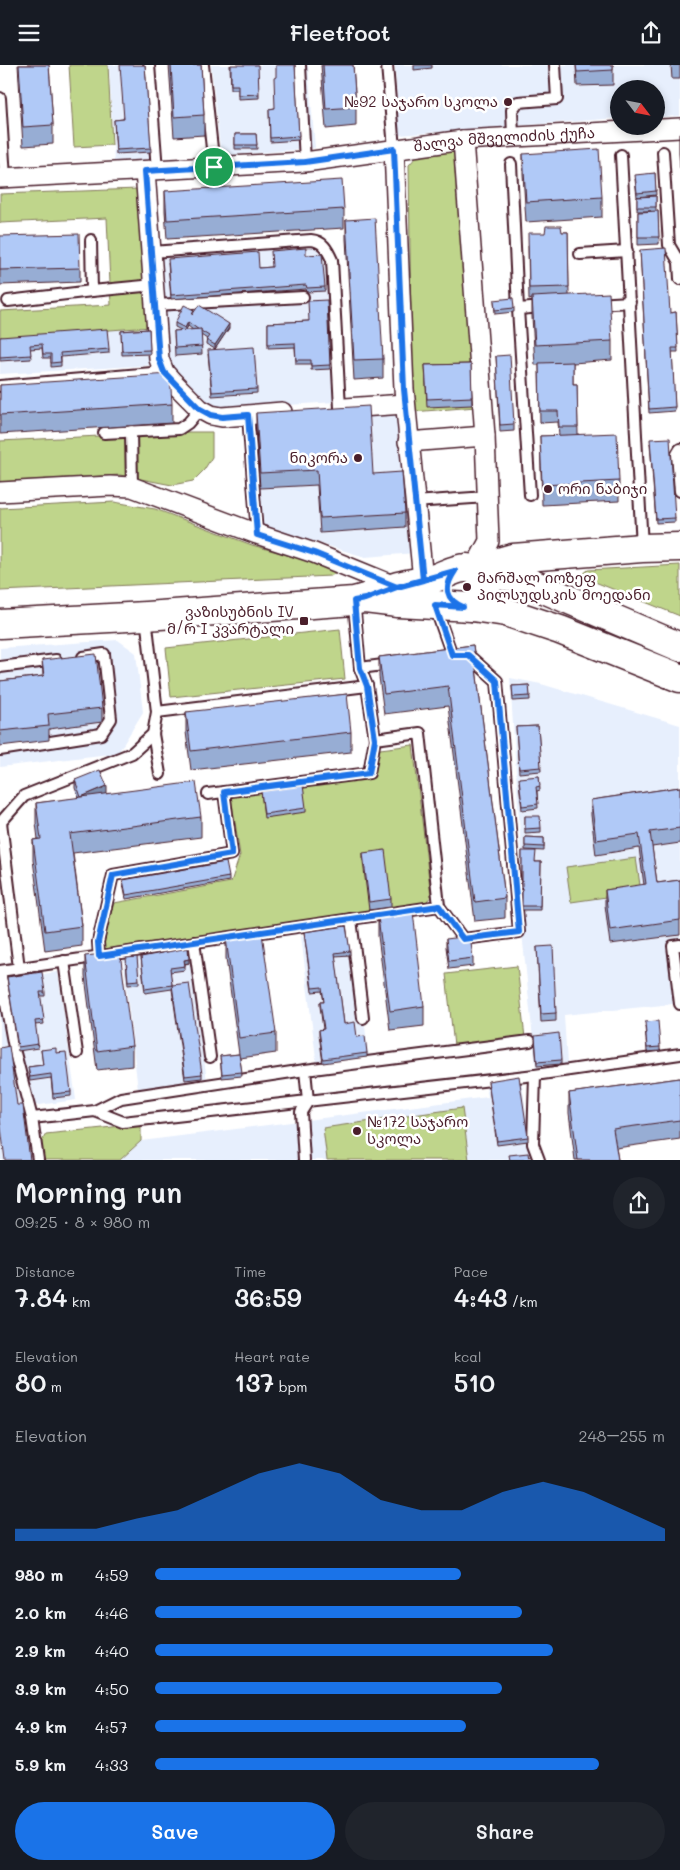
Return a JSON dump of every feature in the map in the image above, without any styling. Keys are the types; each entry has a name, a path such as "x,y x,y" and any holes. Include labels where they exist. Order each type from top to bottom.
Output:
{"main road":[{"path":"359,600 397,587 470,571 513,558 680,547"},
{"path":"467,607 480,603 485,596 487,587 470,571"},
{"path":"470,571 516,577 680,647"},
{"path":"0,624 146,616 359,600 467,607 506,612 680,678"}],"street":[{"name":"შალვა მშველიძის ქუჩა","path":"2,178 305,162 463,140 680,128"},
{"path":"463,140 485,436 489,541 470,571"},
{"path":"394,149 405,404 423,580"},
{"path":"151,170 152,252 159,359 164,372 200,409 211,415 222,417 405,404"},
{"path":"408,442 485,436"},
{"path":"0,492 110,486 132,487 257,535 314,553 397,587"}],"lane":[{"path":"149,65 151,170"},
{"path":"203,65 214,167"},
{"path":"300,65 305,162"},
{"path":"387,65 394,149"},
{"path":"513,137 512,109 518,102 557,99 554,65"},
{"path":"0,98 2,178"},
{"path":"663,152 668,245 679,262 680,279"},
{"path":"621,155 642,548"},
{"path":"511,164 530,495"},
{"path":"91,240 92,291"},
{"path":"152,252 311,240 319,241 327,248 332,260 321,410"},
{"path":"580,254 627,251"},
{"path":"8,301 154,285"},
{"path":"155,305 303,297"},
{"path":"583,305 630,302"},
{"path":"518,309 555,307"},
{"path":"0,386 164,372"},
{"path":"104,433 179,429 188,423 200,409"},
{"path":"248,415 257,535"},
{"path":"131,431 132,487"},
{"path":"680,449 677,454 680,491"},
{"path":"414,502 487,497"},
{"path":"208,794 369,773 375,739 367,686 360,668 359,600"},
{"path":"375,739 420,733 439,906 463,939 519,932 497,681 468,655 447,656 435,605"},
{"path":"146,616 157,712 153,734 160,774"},
{"path":"0,667 104,654 112,719 101,735 0,750"},
{"path":"360,668 397,663"},
{"path":"157,712 367,686"},
{"path":"19,968 1,822 24,796 132,753 153,734"},
{"path":"99,956 98,942 113,875 232,854 224,792"},
{"path":"38,1160 32,1118 15,1053 0,971 439,906"},
{"path":"351,919 363,1018"},
{"path":"194,942 210,1057"},
{"path":"680,945 673,946 680,1004"},
{"path":"64,961 77,1053"},
{"path":"32,1118 95,1111 121,1098 305,1070 530,1041"},
{"path":"95,1111 123,1122 535,1075 680,1054"},
{"path":"304,1160 300,1112 308,1101 305,1070"},
{"path":"535,1075 533,1144 539,1160"}],"shaded area":[{"path":"109,65 147,65 154,161 114,164"},
{"path":"211,65 308,65 315,148 221,156"},
{"name":"№92 საჯარო სკოლა","path":"395,65 680,65 680,116 665,117 665,80 610,80 610,119 399,135"},
{"path":"316,247 329,263 336,402 220,408 200,401 168,370 157,256"},
{"path":"151,327 154,365 0,374 0,338"},
{"path":"400,411 415,553 365,557 262,526 254,422"},
{"path":"118,640 136,653 143,712 118,753 0,767 0,648"},
{"path":"510,678 541,684 680,725 680,974 670,976 673,1004 564,1015 567,1064 536,1068 518,894 521,850"},
{"path":"353,929 369,1059 317,1066 301,936"},
{"path":"191,950 207,1082 138,1090 123,959"},
{"path":"58,972 76,1100 24,1107 31,1160 0,1160 0,980"},
{"name":"№172 საჯარო სკოლა","path":"521,1079 534,1160 120,1160 141,1141 488,1097 485,1084"}],"green space":[{"path":"69,65 108,65 112,145 74,147"},
{"path":"429,151 451,151 458,158 476,407 412,412 409,165 417,156"},
{"path":"138,189 151,327 0,338 0,311 111,305 107,218 0,223 0,194"},
{"path":"212,432 212,457 204,470 193,481 172,485 120,475 0,482 0,441"},
{"path":"114,502 155,509 252,545 334,568 336,572 331,576 0,591 0,508"},
{"path":"680,565 680,616 585,578 583,574 588,570"},
{"path":"340,629 345,679 171,697 166,648"},
{"path":"413,745 431,896 424,905 104,949 103,942 114,903 231,882 240,855 231,796 373,776 380,749"},
{"path":"636,858 641,892 571,902 566,867"},
{"path":"517,966 525,1038 454,1046 446,974"},
{"path":"462,1108 469,1160 327,1160 323,1128"},
{"path":"141,1124 141,1141 120,1160 40,1160 38,1148 46,1134"}],"building":[{"path":"19,65 49,65 53,125 23,127"},
{"path":"120,65 145,65 151,148 116,150 114,120 124,119"},
{"path":"171,65 201,65 204,115 174,117"},
{"path":"231,65 258,65 259,94 238,95 238,85 231,85"},
{"path":"276,65 295,65 299,136 270,138 269,109 275,108 274,78 276,77"},
{"path":"323,65 353,65 356,107 326,109"},
{"path":"576,65 613,65 613,70 577,72"},
{"path":"235,134 256,134 257,145 235,145"},
{"path":"599,149 602,197 526,202 523,154"},
{"path":"655,173 656,191 637,193 635,175"},
{"path":"342,180 344,209 167,220 165,191"},
{"path":"656,196 656,207 637,207 637,197"},
{"path":"658,211 659,237 638,237 638,212"},
{"path":"375,218 383,359 354,360 346,220"},
{"path":"546,226 561,226 562,232 568,232 569,287 529,288 528,233 545,233"},
{"path":"79,234 80,268 0,270 0,236"},
{"path":"306,248 306,255 322,254 325,287 307,288 306,285 171,295 168,259 258,252 259,268 272,267 271,251"},
{"path":"666,248 670,313 676,312 678,348 672,348 675,407 649,409 640,250"},
{"path":"609,293 612,341 535,345 532,297"},
{"path":"513,298 514,308 495,310 494,300"},
{"path":"327,300 330,365 311,366 311,360 296,360 295,343 268,344 268,323 309,321 308,301"},
{"path":"184,305 194,310 192,315 199,305 229,324 215,345 206,340 209,336 201,331 201,329 199,330 188,322 185,328 175,323"},
{"path":"107,329 109,349 60,353 61,362 51,363 51,354 43,354 42,344 30,345 31,355 0,357 0,337"},
{"path":"149,329 150,350 122,351 121,331"},
{"path":"201,329 202,346 175,348 174,331"},
{"path":"254,347 257,389 212,392 208,350"},
{"path":"510,355 514,424 500,425 496,356"},
{"path":"573,362 573,384 577,384 578,427 559,427 558,411 540,411 539,363"},
{"path":"471,364 472,397 427,399 425,365"},
{"path":"170,374 172,404 0,415 0,385"},
{"path":"369,406 373,474 402,472 405,513 320,518 317,470 260,473 256,413"},
{"path":"617,433 619,481 542,485 540,436"},
{"path":"670,438 675,518 656,519 650,439"},
{"path":"473,645 505,898 475,902 448,686 384,694 379,657"},
{"path":"96,654 102,708 48,714 49,726 0,731 0,681 44,676 42,660"},
{"path":"529,685 530,696 513,697 512,686"},
{"path":"347,694 351,732 191,751 186,712"},
{"path":"538,726 541,767 519,769 516,727"},
{"path":"100,770 107,786 81,797 75,780"},
{"path":"539,776 540,786 536,787 538,804 522,806 519,778"},
{"path":"196,782 201,817 70,834 82,926 45,931 33,840 41,839 36,803"},
{"path":"303,785 306,808 264,814 261,791"},
{"path":"680,787 680,828 650,832 657,883 680,880 680,920 610,930 605,890 646,884 639,834 596,840 591,800"},
{"path":"525,816 540,816 541,828 525,829"},
{"path":"525,837 544,838 544,847 525,846"},
{"path":"385,850 391,899 369,902 363,853"},
{"path":"522,851 536,851 535,862 541,862 540,906 522,906"},
{"path":"226,862 229,877 126,895 123,880"},
{"path":"413,912 424,1006 390,1011 378,917"},
{"path":"346,926 350,951 335,953 344,1024 355,1022 357,1037 365,1036 367,1053 323,1059 319,1030 324,1029 320,1002 324,1002 322,987 312,988 304,932"},
{"path":"262,933 276,1033 239,1038 226,938"},
{"path":"470,936 473,958 449,961 446,939"},
{"path":"553,946 556,1013 541,1014 537,947"},
{"path":"188,948 189,959 184,960 185,966 170,968 172,985 145,989 141,957"},
{"path":"120,952 132,1046 97,1051 85,956"},
{"path":"137,957 139,980 128,981 126,958"},
{"path":"42,972 45,992 40,992 44,1020 35,1021 38,1044 18,1047 7,977"},
{"path":"189,983 202,1074 185,1076 172,985"},
{"path":"658,1021 660,1047 647,1048 645,1022"},
{"path":"559,1033 561,1060 537,1062 535,1036"},
{"path":"9,1046 17,1105 23,1105 30,1160 5,1160 0,1119 0,1048"},
{"path":"56,1048 56,1053 66,1052 71,1092 53,1094 51,1074 30,1077 28,1067 43,1065 41,1050"},
{"path":"239,1054 242,1072 222,1074 220,1056"},
{"path":"519,1076 528,1137 497,1141 488,1081"},
{"path":"680,1078 680,1120 613,1129 618,1160 578,1160 569,1093"},
{"path":"528,1153 529,1160 510,1160 509,1155"}],"place":[{"name":"№92 საჯარო სკოლა","path":"508,102"},
{"name":"ნიკორა","path":"358,458"},
{"name":"ორი ნაბიჯი","path":"548,489"},
{"name":"მარშალ იოზეფ პილსუდსკის მოედანი","path":"467,587"},
{"name":"ვაზისუბნის IV მ/რ I კვარტალი","path":"304,621"},
{"name":"№172 საჯარო სკოლა","path":"357,1131"}],"route":[{"path":"214,167 145,171 159,359 164,372 200,409 211,415 222,417 248,415 257,535 314,553 397,587 423,580 431,579 455,571 449,580 447,589 455,603 463,607 435,605 452,655 468,655 497,681 519,932 463,939 439,906 99,956 98,942 113,875 232,854 224,792 369,773 375,739 367,686 360,668 354,601 423,580 404,389 394,149 305,162 214,167"}]}
